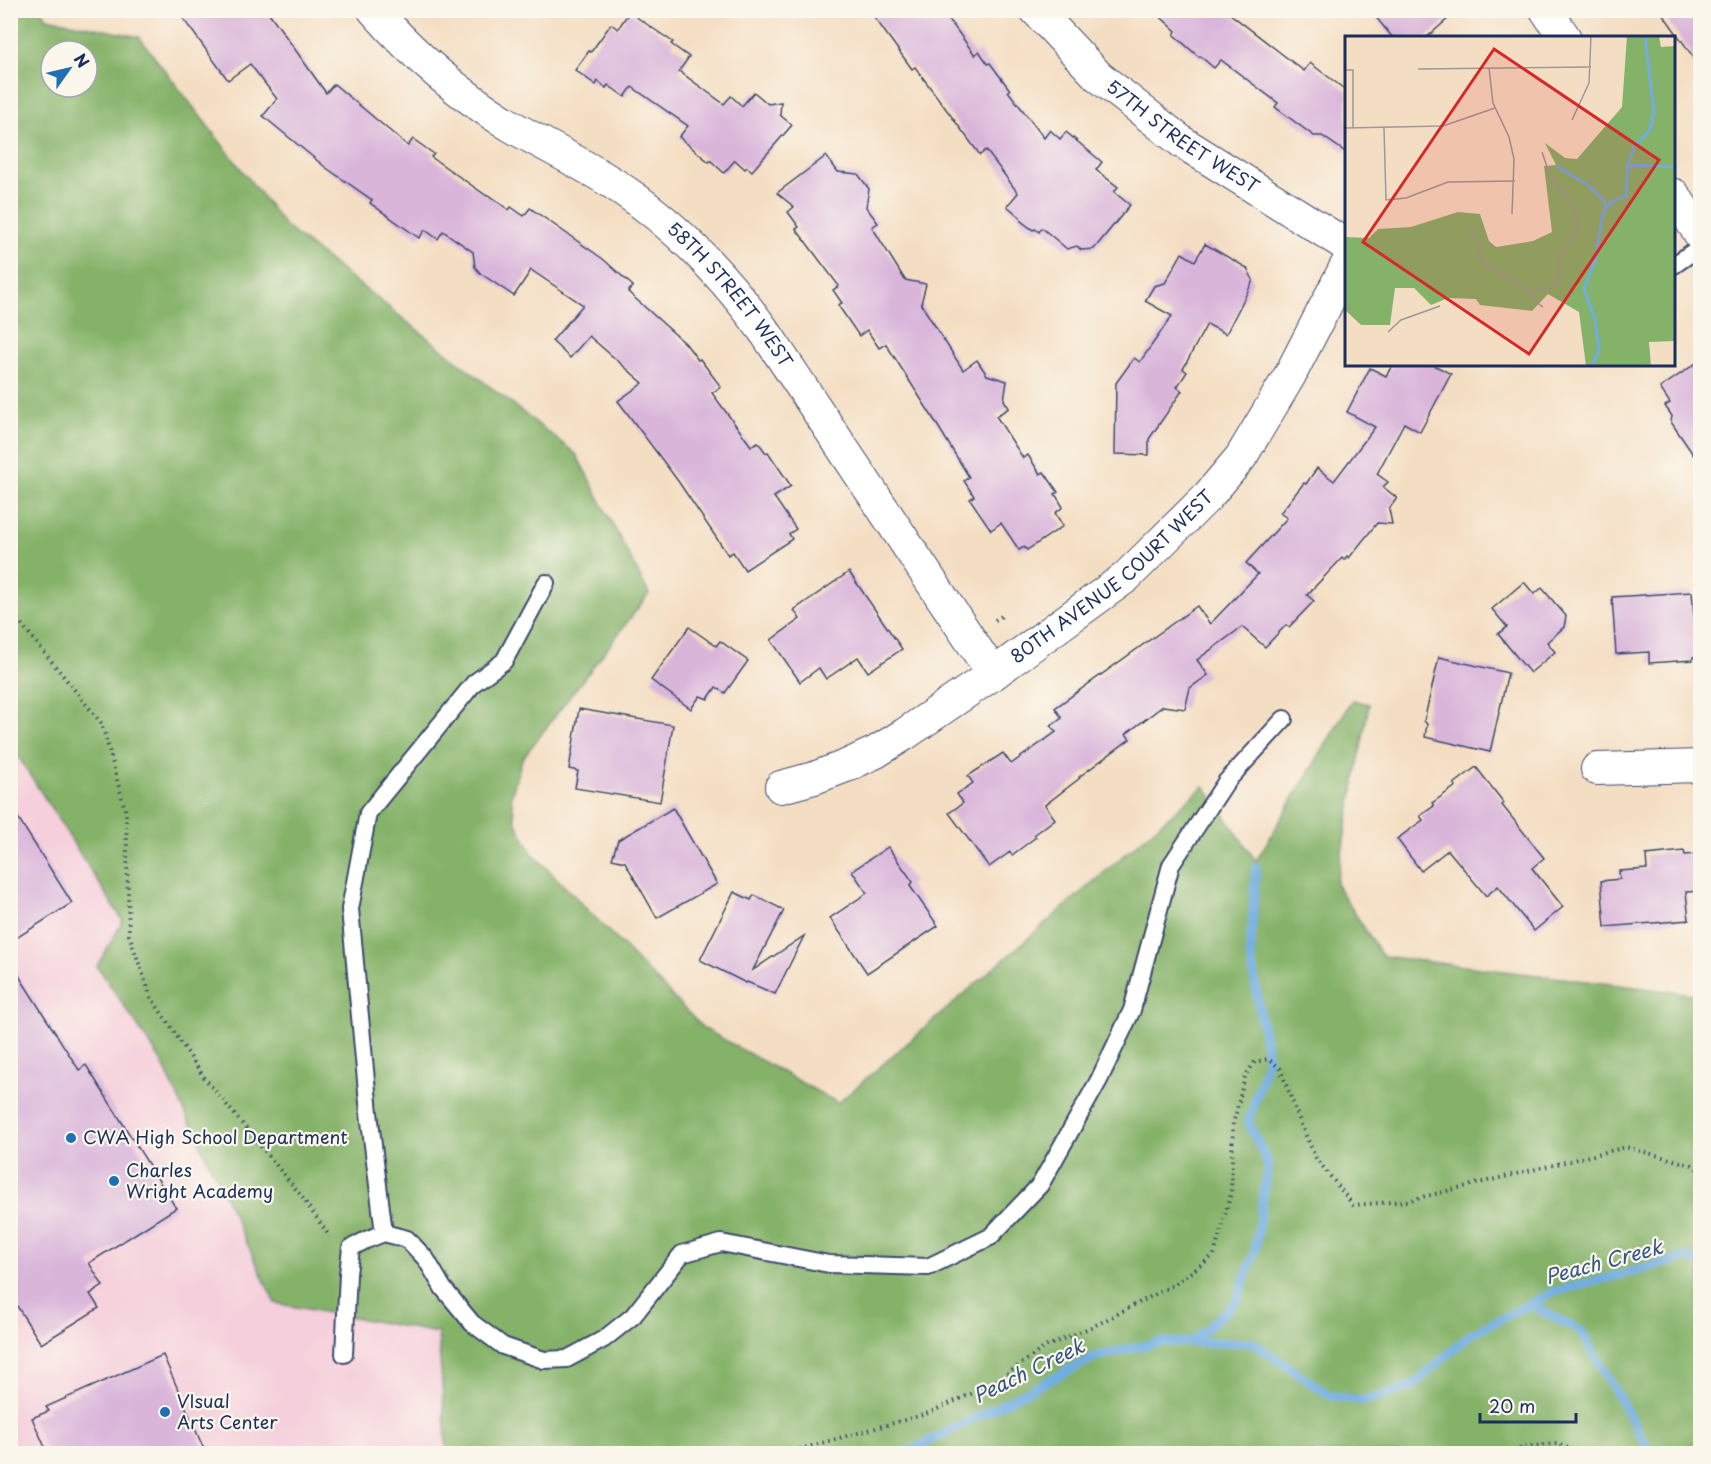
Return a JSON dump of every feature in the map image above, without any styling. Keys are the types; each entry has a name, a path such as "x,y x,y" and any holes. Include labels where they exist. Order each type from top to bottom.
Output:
{"street":[{"name":"58TH STREET WEST","path":"374,10 412,51 444,79 513,127 587,166 622,189 656,213 716,270 767,335 993,674"},
{"name":"57TH STREET WEST","path":"1036,10 1098,76 1182,142 1345,244"},
{"path":"1546,10 1563,36"},
{"path":"1675,196 1701,234"},
{"name":"80TH AVENUE COURT WEST","path":"782,787 835,770 876,752 993,674 1126,577 1208,496 1241,457 1290,375 1345,270"},
{"path":"1597,769 1701,766"}],"lane":[{"path":"1675,263 1701,247"},
{"path":"384,1233 369,1113 350,909 368,813 474,683 504,661 546,583"},
{"path":"344,1354 351,1248 384,1233 407,1239 426,1259 443,1288 472,1323 503,1346 544,1360 567,1359 604,1339 633,1316 682,1254 721,1243 828,1264 928,1267 990,1237 1040,1185 1099,1080 1132,1010 1171,865 1227,782 1284,719"}],"path":[{"path":"10,610 102,724 126,813 129,935 151,997 203,1076 299,1193 349,1265"},
{"path":"782,1454 926,1414 980,1390 1044,1347 1098,1324 1175,1284 1214,1255 1231,1192 1233,1125 1245,1076 1255,1062 1268,1059 1280,1068 1316,1158 1353,1205 1406,1201 1626,1147 1692,1165 1701,1172"},
{"path":"1518,1454 1521,1447 1557,1444 1585,1454"}],"shaded area":[{"name":"Charles Wright Academy","path":"10,745 123,921 98,967 160,1059 275,1303 438,1333 447,1453 11,1453"}],"green space":[{"path":"42,10 47,18 139,37 286,227 576,454 649,594 522,759 511,797 516,823 533,854 703,1028 838,1103 1204,786 1256,861 1352,700 1369,704 1336,884 1382,956 1700,995 1700,1453 447,1453 438,1333 275,1303 160,1059 97,966 123,921 11,745 10,11"}],"building":[{"path":"177,10 267,10 326,93 334,84 408,146 413,139 434,154 431,157 509,210 511,207 524,216 530,208 603,259 633,286 628,292 686,344 698,360 700,359 721,387 712,393 751,446 758,442 766,453 768,452 791,486 774,497 796,529 789,534 792,539 745,570 733,552 728,555 678,481 618,401 643,383 589,336 570,358 552,341 583,305 531,270 514,296 480,273 475,267 473,252 443,231 438,239 425,230 419,238 370,203 372,200 325,167 263,116 277,99 250,64 228,80"},
{"path":"869,10 942,10 975,55 979,51 988,64 990,63 1044,138 1050,130 1060,139 1066,132 1102,162 1096,170 1118,187 1114,192 1130,205 1094,249 1081,250 1077,246 1067,249 1042,228 1039,232 1033,230 1021,221 1020,217 1007,206 1018,193 986,150 980,155 915,67 912,69"},
{"path":"1153,10 1225,10 1304,71 1310,63 1345,89 1345,152 1322,136 1314,136 1275,107 1278,103 1221,60 1214,68 1174,35 1176,31"},
{"path":"1370,10 1458,10 1428,36 1391,36"},
{"path":"1660,10 1701,10 1701,68"},
{"path":"629,12 673,42 671,44 689,57 679,71 724,104 731,96 742,106 754,92 768,104 781,102 780,115 792,125 752,171 747,167 745,169 735,160 724,173 679,137 688,126 632,87 625,97 608,85 606,88 598,81 596,85 575,70 611,24 618,29"},
{"path":"826,156 838,172 858,174 869,189 866,207 878,223 872,227 905,280 926,284 921,304 963,370 977,360 987,375 1007,381 1004,400 1009,408 996,416 1023,458 1028,455 1040,474 1044,472 1058,492 1055,494 1063,507 1055,513 1063,526 1027,550 1024,547 1019,550 1001,523 991,530 970,499 974,496 964,481 969,477 933,418 886,344 879,348 867,330 859,336 838,305 842,303 833,290 839,286 796,229 799,227 788,212 794,207 777,193"},
{"path":"1205,244 1247,268 1253,280 1251,285 1226,334 1207,324 1183,369 1187,372 1177,387 1182,391 1149,439 1149,455 1115,454 1116,383 1134,358 1140,362 1172,316 1145,301 1154,286 1165,283 1182,253 1195,261"},
{"path":"1701,360 1701,466 1671,422 1672,416 1665,406 1670,403 1660,388"},
{"path":"1392,366 1436,366 1451,374 1420,432 1404,423 1377,474 1388,482 1383,487 1397,498 1389,509 1392,524 1377,523 1349,558 1347,556 1344,560 1342,558 1307,595 1314,601 1289,627 1286,625 1265,647 1242,627 1197,660 1208,675 1190,688 1185,709 1163,706 1126,734 1130,739 1045,805 1055,819 1012,855 1010,852 989,867 949,813 963,803 957,794 973,783 968,776 1003,753 1011,764 1056,732 1051,726 1062,718 1055,708 1197,606 1210,624 1258,574 1246,563 1287,518 1280,513 1304,483 1306,484 1317,468 1334,481 1375,427 1347,412 1370,368 1386,376"},
{"path":"849,572 902,649 868,672 858,657 826,679 819,668 800,682 771,640 800,619 794,610"},
{"path":"1524,582 1534,594 1542,588 1566,616 1564,627 1547,642 1555,652 1530,673 1498,634 1507,627 1492,609"},
{"path":"1692,592 1694,616 1701,616 1701,656 1693,657 1693,660 1649,663 1649,652 1616,654 1612,597"},
{"path":"689,627 716,646 720,641 748,661 725,693 716,687 708,699 700,696 691,709 651,680"},
{"path":"1439,657 1508,673 1490,752 1425,737 1427,724 1424,721"},
{"path":"579,709 673,725 660,802 575,788 578,771 569,769"},
{"path":"1476,767 1504,803 1502,805 1544,858 1532,868 1563,907 1534,931 1498,886 1486,896 1448,850 1421,871 1397,839 1423,820 1420,816 1434,806 1432,803 1456,786 1454,784"},
{"path":"10,805 72,903 10,942"},
{"path":"673,808 717,884 657,918 625,862 612,859 618,840"},
{"path":"888,847 913,882 910,886 938,926 867,973 830,918 867,893 852,871"},
{"path":"1684,851 1685,855 1699,854 1701,873 1701,891 1686,892 1689,920 1605,927 1601,881 1620,879 1619,871 1647,869 1646,855"},
{"path":"734,892 751,900 754,895 784,910 753,970 804,936 775,994 746,983 700,960"},
{"name":"CWA High School Department","path":"10,962 79,1070 86,1065 176,1208 89,1263 103,1286 90,1294 99,1308 41,1344 10,1295"},
{"path":"163,1355 206,1454 48,1454 32,1418 49,1411 46,1407"}],"waterway":[{"path":"1192,1342 1237,1301 1255,1250 1268,1164 1248,1122 1268,1059 1250,953 1256,867"},
{"name":"Peach Creek","path":"904,1454 1095,1357 1159,1342 1253,1343 1331,1396 1364,1401 1411,1387 1471,1334 1553,1292 1686,1258 1700,1262"},
{"path":"1528,1304 1581,1331 1651,1454"}],"place":[{"name":"CWA High School Department","path":"71,1138"},
{"name":"Charles Wright Academy","path":"114,1181"},
{"name":"VIsual Arts Center","path":"165,1412"}]}
